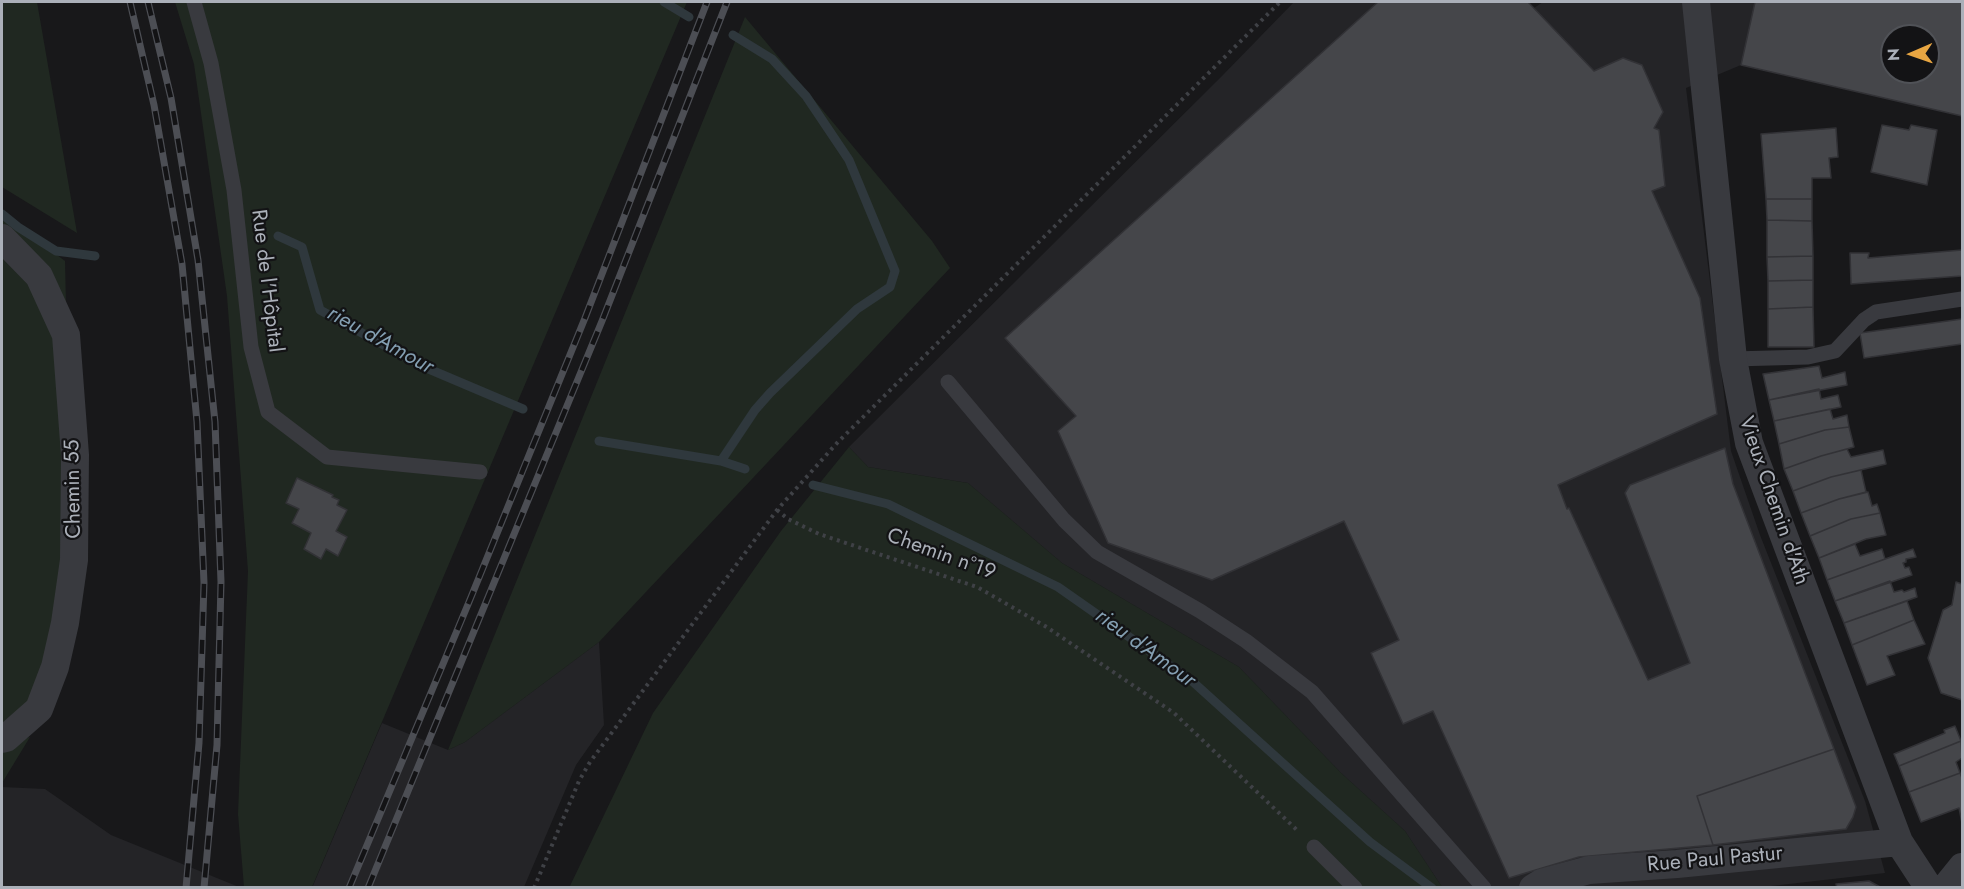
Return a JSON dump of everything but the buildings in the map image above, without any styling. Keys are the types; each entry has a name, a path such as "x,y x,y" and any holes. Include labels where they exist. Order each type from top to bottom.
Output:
{"street":[{"name":"Vieux Chemin d'Ath","path":"1696,2 1733,359 1749,443 1899,842 1929,888"},
{"name":"Chemin 55","path":"2,238 39,276 66,335 75,455 74,560 66,623 55,667 39,709 2,739"},
{"name":"Rue Paul Pastur","path":"1533,888 1541,883 1589,870 1677,864 1899,842"},
{"path":"1945,888 1962,867"}],"lane":[{"name":"Rue de l'Hôpital","path":"194,2 211,63 234,190 251,347 268,412 327,457 480,472"},
{"path":"1733,359 1808,357 1835,351 1864,320 1876,312 1962,299"},
{"path":"948,382 1064,520 1097,552 1200,610 1246,640 1312,692 1484,888"},
{"path":"1314,847 1355,888"}],"path":[{"path":"534,888 564,816 590,762 777,510 837,443 1280,2"},
{"name":"Chemin n°19","path":"777,510 795,523 819,534 977,587 1045,626 1174,713 1314,847"}],"shaded area":[{"path":"2,2 37,2 77,233 2,187"},
{"path":"175,2 687,2 312,887 244,887 238,814 248,571 227,296 194,64"},
{"path":"1294,2 1528,2 1534,8 1543,2 1962,2 1962,116 1741,65 1686,88 1731,451 1760,535 1865,801 1885,873 1754,888 1442,887 1405,831 1341,773 1239,667 1062,563 968,483 868,467 849,447"},
{"path":"745,17 932,241 950,268 599,642 465,742 448,750"},
{"path":"2,213 65,261 72,573 39,709 2,733"},
{"path":"849,447 868,467 968,483 1062,563 1239,667 1341,773 1405,831 1442,887 569,888 653,713 781,531"},
{"path":"599,642 604,725 576,765 524,887 312,888 382,723 448,750 465,742"},
{"path":"30,737 2,783 2,743"},
{"path":"2,787 45,789 111,835 239,887 2,887"}],"waterway":[{"path":"664,2 689,17"},
{"path":"721,461 755,410 770,393 857,309 890,287 895,271 849,160 806,96 772,59 733,35"},
{"name":"rieu d'Amour","path":"2,214 56,251 95,256"},
{"name":"rieu d'Amour","path":"278,236 302,247 320,310 424,367 523,409"},
{"name":"rieu d'Amour","path":"599,441 721,461 745,469"},
{"name":"rieu d'Amour","path":"813,485 888,504 1058,587 1192,681 1370,842 1432,888"}],"railway":[{"path":"130,2 154,105 182,264 197,422 204,583 199,743 186,888"},
{"path":"148,2 171,98 198,260 215,422 221,582 217,745 204,888"},
{"path":"349,888 585,318 707,2"},
{"path":"368,888 602,321 727,2"}]}
